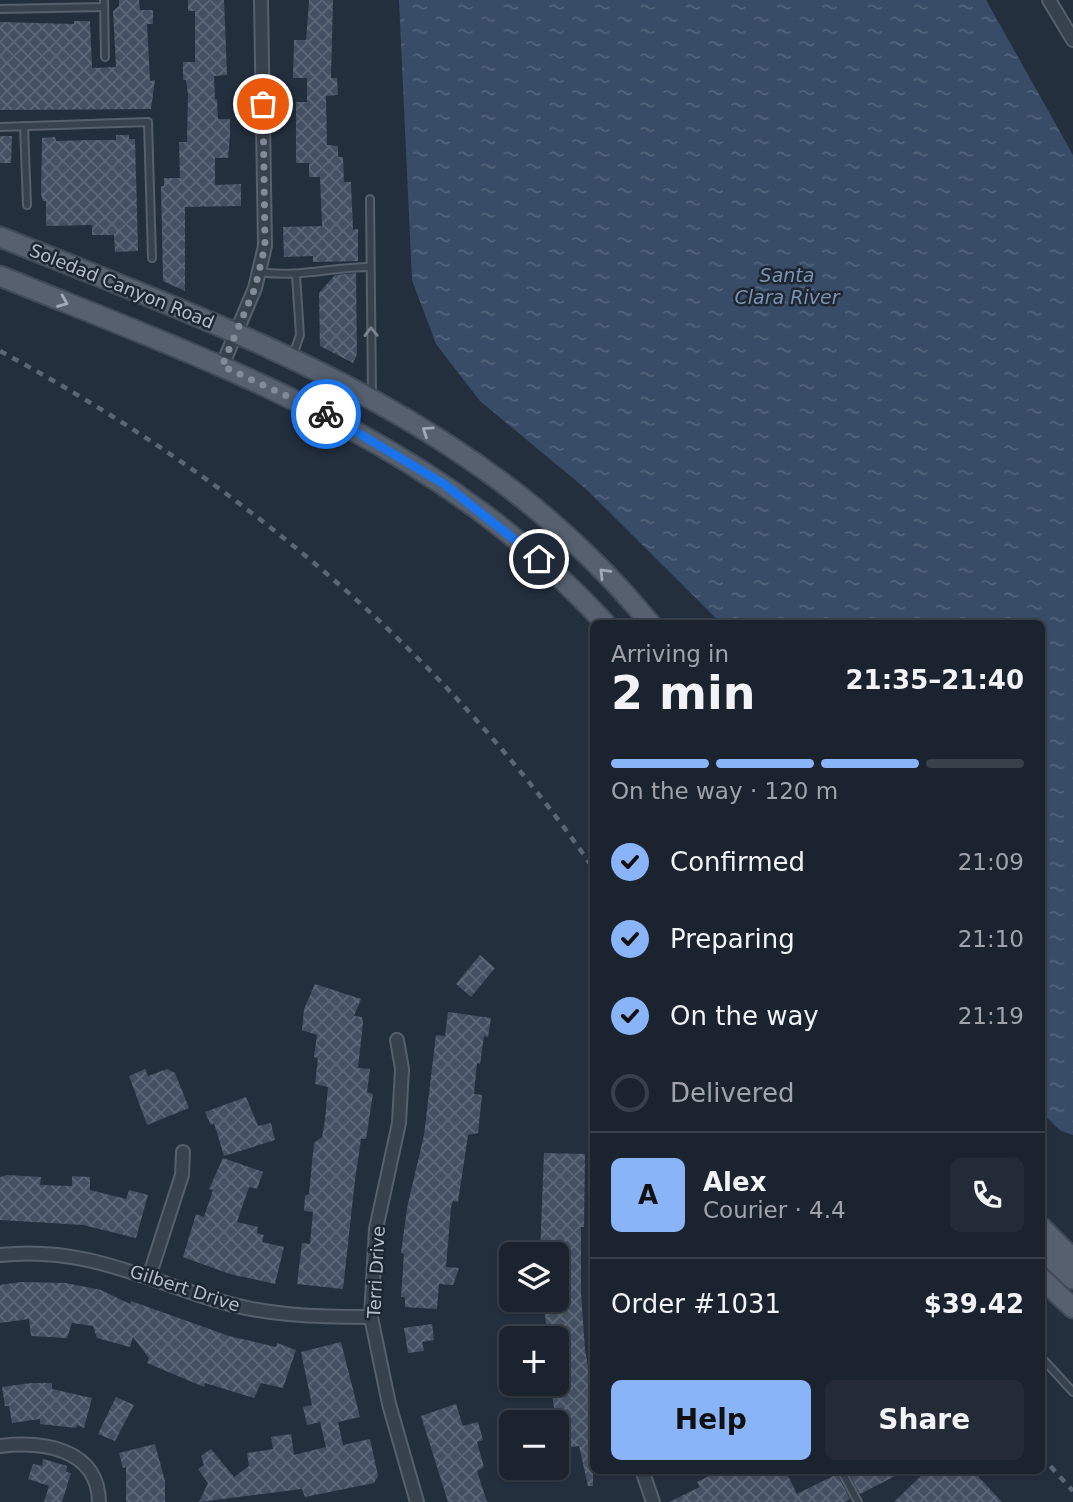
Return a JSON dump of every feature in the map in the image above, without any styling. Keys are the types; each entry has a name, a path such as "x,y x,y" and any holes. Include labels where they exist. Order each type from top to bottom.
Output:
{"main road":[{"name":"Soledad Canyon Road","path":"0,237 239,332 372,397 481,467 539,513 594,563 647,620"},
{"name":"Soledad Canyon Road","path":"0,276 222,366 352,427 444,484 530,551 602,620"},
{"path":"1045,1231 1073,1259"},
{"path":"1045,1253 1073,1279"},
{"path":"1045,1282 1073,1308"}],"street":[{"path":"222,366 239,332 265,246 261,0"},
{"path":"1049,0 1073,40"},
{"name":"Terri Drive","path":"397,1040 402,1069 399,1123 376,1229 371,1317 412,1501"},
{"path":"149,1277 182,1175 183,1152"},
{"name":"Gilbert Drive","path":"0,1255 29,1251 62,1253 149,1277 212,1300 263,1312 371,1317"},
{"path":"0,1446 51,1445 75,1456 92,1472 99,1502"},
{"path":"643,1474 653,1502"}],"lane":[{"path":"0,9 104,4 105,57"},
{"path":"0,127 148,122 152,258"},
{"path":"24,126 27,205"},
{"path":"370,199 372,397"},
{"path":"259,272 296,275 330,267 370,267"},
{"path":"292,357 300,335 296,275"},
{"path":"1045,1361 1073,1392"},
{"path":"843,1474 858,1502"}],"water":[{"name":"Santa Clara River","path":"399,0 986,0 1073,155 1073,1135 1061,1131 1045,1116 1045,620 718,620 586,489 480,401 436,344 412,280"}],"building":[{"path":"119,0 139,0 140,10 153,10 153,24 147,24 150,81 155,80 151,109 0,110 0,22 74,24 74,21 90,21 92,68 116,67 113,11 119,6"},
{"path":"188,0 224,0 227,75 214,76 215,99 218,119 230,119 230,137 228,158 215,158 215,185 241,184 241,206 185,207 185,291 163,281 161,186 164,186 164,178 180,178 179,142 187,142 188,94 186,80 183,80 183,62 195,62 195,11 188,11"},
{"path":"309,0 333,0 331,78 337,78 338,95 326,96 327,145 338,146 338,157 343,157 344,182 351,182 353,230 358,229 358,261 313,262 313,256 284,257 283,227 322,226 320,177 309,177 309,163 296,163 296,102 307,102 307,78 293,78 294,40 306,40"},
{"path":"116,135 129,135 129,139 135,139 138,251 115,252 114,235 92,235 92,225 46,226 46,201 43,201 41,194 42,138 55,137 56,141 116,140"},
{"path":"0,136 12,136 11,163 0,163"},
{"path":"356,273 357,354 353,363 320,346 319,293 335,275"},
{"path":"480,955 495,968 471,997 456,984"},
{"path":"315,984 361,999 354,1016 362,1017 363,1023 358,1068 370,1069 367,1092 373,1094 366,1139 361,1139 343,1289 297,1284 302,1243 310,1244 313,1212 304,1211 305,1196 309,1194 314,1143 322,1137 328,1087 315,1084 318,1058 314,1057 317,1035 302,1030 304,1009"},
{"path":"448,1012 491,1018 488,1037 484,1036 480,1064 477,1063 474,1094 482,1095 478,1133 468,1135 458,1202 453,1201 451,1207 446,1267 459,1268 453,1285 439,1284 437,1309 405,1307 405,1297 401,1297 404,1254 401,1253 407,1208 424,1135 436,1035 445,1036"},
{"path":"145,1069 148,1076 167,1069 175,1073 189,1108 147,1125 129,1076"},
{"path":"246,1097 258,1126 271,1123 275,1140 224,1156 214,1123 211,1125 205,1112"},
{"path":"544,1153 585,1154 581,1293 585,1350 590,1376 590,1474 593,1474 593,1486 588,1486 579,1446 569,1448 569,1410 554,1410 552,1396 569,1396 569,1326 546,1326 545,1312 569,1312 569,1242 541,1242"},
{"path":"223,1158 263,1172 257,1189 249,1187 237,1222 258,1227 257,1233 264,1235 262,1242 284,1247 275,1284 230,1274 183,1257 196,1214 204,1217 213,1190 209,1189"},
{"path":"72,1176 90,1177 90,1190 126,1199 129,1190 148,1195 136,1238 83,1225 0,1220 0,1177 41,1177 40,1185 72,1186"},
{"path":"21,1282 66,1283 101,1290 130,1304 131,1301 229,1336 276,1347 277,1343 296,1350 283,1388 261,1383 254,1398 205,1383 204,1387 147,1363 149,1358 133,1337 130,1347 97,1338 93,1326 72,1323 67,1338 31,1336 29,1319 0,1323 0,1285"},
{"path":"432,1324 434,1340 422,1342 424,1351 408,1353 404,1328"},
{"path":"341,1342 360,1417 338,1422 343,1445 370,1439 378,1476 374,1483 305,1497 302,1489 199,1502 208,1483 198,1469 204,1465 201,1456 211,1449 234,1477 249,1466 247,1453 273,1449 271,1437 291,1434 294,1455 326,1447 320,1422 307,1425 303,1407 312,1405 301,1352"},
{"path":"52,1383 52,1389 92,1398 84,1428 77,1425 76,1428 40,1424 40,1419 12,1423 9,1406 5,1406 2,1387"},
{"path":"116,1397 134,1405 115,1441 98,1434"},
{"path":"456,1404 463,1426 478,1422 483,1440 477,1442 484,1467 477,1471 487,1502 448,1502 421,1416"},
{"path":"155,1444 165,1481 165,1502 126,1502 126,1467 123,1468 119,1453"},
{"path":"43,1459 67,1466 66,1472 71,1473 62,1502 44,1502 49,1486 28,1479 33,1464 42,1466"},
{"path":"713,1474 787,1474 797,1494 837,1474 850,1499 845,1502 669,1502 700,1487 697,1482"},
{"path":"849,1474 899,1474 860,1494"},
{"path":"923,1474 976,1474 1002,1502 894,1502"}],"railway":[{"path":"0,351 86,400 170,454 250,512 327,574 400,641 469,712 533,788 590,864"},
{"path":"1045,1460 1073,1491"}],"way so far":[{"path":"263,104 265,246 255,288 239,332 222,366 326,414"}],"route":[{"path":"326,414 404,457 444,484 483,512 539,559"}]}
